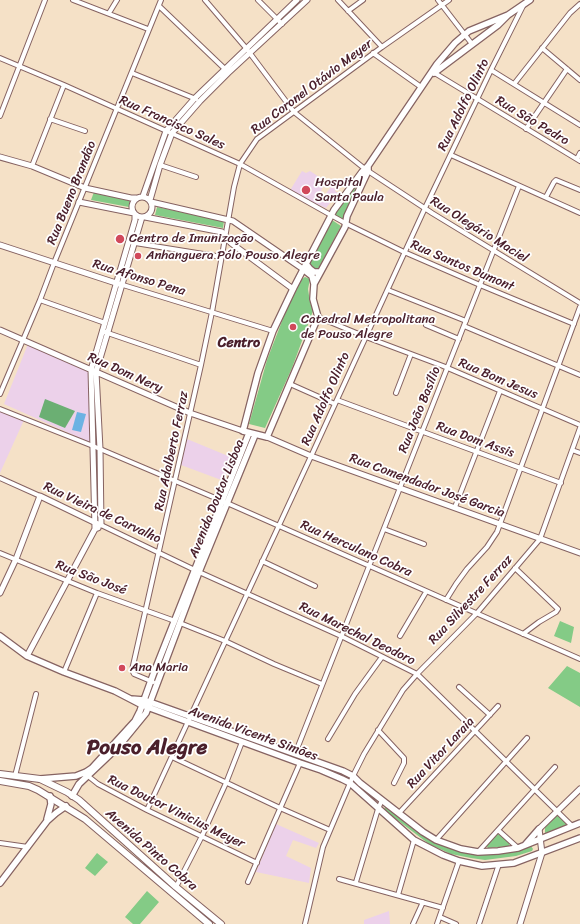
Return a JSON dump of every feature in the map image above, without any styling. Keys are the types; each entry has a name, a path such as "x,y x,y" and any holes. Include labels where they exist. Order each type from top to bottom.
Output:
{"highway":[{"name":"Avenida Pinto Cobra","path":"0,774 40,779 69,794 221,924"},
{"name":"Avenida Pinto Cobra","path":"0,781 29,786 66,806 85,819 209,924"},
{"path":"132,858 137,859 141,856"}],"main road":[{"path":"432,73 530,0"},
{"path":"367,169 345,223 345,227 314,284 312,294 318,317 267,437 243,431 259,370 273,331 331,215 351,186 367,169 421,87 455,43 465,34 511,13"},
{"path":"351,186 357,188 359,191"},
{"path":"305,266 314,272 320,272"},
{"path":"305,266 312,276 314,284"},
{"name":"Avenida Doutor Lisboa","path":"146,704 151,681 177,622 252,434"},
{"name":"Avenida Doutor Lisboa","path":"146,704 157,684 177,622"},
{"name":"Avenida Vicente Simões","path":"0,636 27,656 115,691 131,699 295,754 352,776 423,832 436,840 461,849 478,852 498,851 521,847 580,823"},
{"path":"69,794 87,774 120,746 140,722 146,704"},
{"name":"Avenida Vicente Simões","path":"189,719 242,742 321,770 350,783 414,840 443,855 459,861 482,866 514,863 580,838"},
{"path":"40,779 87,774"},
{"path":"0,883 46,821 51,810 50,796"},
{"path":"46,821 66,806"},
{"path":"521,847 539,829"}],"street":[{"path":"0,116 46,0"},
{"path":"73,0 148,29"},
{"path":"109,13 117,0"},
{"name":"Rua Bueno Brandão","path":"0,394 40,300 116,109 132,73 148,29 161,0"},
{"name":"Rua Olegário Maciel","path":"205,0 246,48 294,112 367,169 425,208 580,303"},
{"path":"258,0 282,24"},
{"path":"27,656 69,581 98,524 101,488 96,372 144,217 149,215 152,211 151,201 160,165 172,133 246,48 297,0"},
{"path":"143,196 166,131 195,98 249,53 307,0"},
{"path":"338,0 382,47"},
{"path":"348,11 363,0"},
{"path":"438,0 472,44"},
{"name":"Rua Coronel Otávio Meyer","path":"226,237 234,187 240,164 258,139 373,53 449,0"},
{"name":"Rua Adolfo Olinto","path":"147,810 388,290 404,252 524,4"},
{"path":"514,84 570,13 580,4"},
{"path":"159,6 226,71"},
{"path":"511,13 516,21"},
{"path":"542,48 580,80"},
{"path":"373,53 421,87"},
{"name":"Rua Francisco Sales","path":"0,58 240,164 331,215"},
{"path":"526,129 567,69"},
{"path":"491,70 580,125"},
{"path":"132,73 200,101"},
{"name":"Rua São Pedro","path":"432,73 578,160"},
{"path":"32,166 64,85"},
{"path":"50,119 86,131"},
{"path":"578,160 580,153"},
{"path":"451,155 580,213"},
{"path":"0,157 32,166 85,188 131,198 143,196 151,201 228,219 305,266"},
{"path":"160,165 196,177"},
{"path":"546,197 556,180 580,190"},
{"name":"Rua João Basílio","path":"295,754 519,186"},
{"path":"98,524 94,488 91,370 135,220 132,205 136,198"},
{"path":"79,202 144,217 222,232 231,243 293,289"},
{"name":"Rua Santos Dumont","path":"331,215 404,252 574,324"},
{"name":"Rua Adalberto Ferraz","path":"151,681 134,674 132,670 202,366 226,237"},
{"path":"129,242 222,257"},
{"name":"Rua Afonso Pena","path":"0,245 122,285 273,331"},
{"path":"388,290 466,321"},
{"path":"40,300 105,323"},
{"path":"446,600 467,569 493,539 500,524 580,306"},
{"name":"Rua Bom Jesus","path":"318,317 447,368 580,425"},
{"path":"426,325 459,339"},
{"path":"464,326 580,375"},
{"name":"Rua Dom Nery","path":"0,330 190,413 243,431"},
{"path":"102,332 202,366"},
{"path":"396,393 411,354"},
{"name":"Rua Dom Assis","path":"290,384 561,483"},
{"path":"455,507 500,390"},
{"name":"Rua Herculano Cobra","path":"0,409 224,501 369,565 426,592 477,612 580,659"},
{"path":"540,539 580,428"},
{"name":"Rua Comendador José Garcia","path":"267,437 311,456 455,507 580,554"},
{"path":"572,450 580,453"},
{"name":"Rua Vieira de Carvalho","path":"0,478 197,571"},
{"path":"94,488 101,488"},
{"path":"0,592 16,559 40,496"},
{"path":"384,529 424,544"},
{"name":"Rua Silvestre Ferraz","path":"352,776 403,690 477,612 540,539"},
{"name":"Rua São José","path":"0,553 97,593 146,610 225,641 322,684"},
{"path":"262,561 315,586"},
{"path":"515,568 558,608 556,612 523,634"},
{"name":"Rua Marechal Deodoro","path":"197,571 341,636 417,674 572,826"},
{"path":"400,636 426,592"},
{"path":"64,672 97,593"},
{"path":"328,739 355,694 382,657"},
{"path":"151,681 157,684"},
{"path":"459,687 490,715"},
{"path":"15,776 36,694"},
{"name":"Rua Vitor Laraia","path":"399,813 498,706"},
{"path":"378,730 405,760 394,783"},
{"path":"436,840 527,738"},
{"path":"176,887 202,836 226,783 242,742"},
{"path":"172,757 330,830"},
{"path":"248,882 300,763"},
{"path":"478,852 556,767"},
{"name":"Rua Doutor Vinicius Meyer","path":"87,774 98,784 147,810 257,863"},
{"path":"305,924 323,847 352,776"},
{"path":"520,924 542,853 539,829 580,789"},
{"path":"356,882 382,800"},
{"path":"498,830 521,847"},
{"path":"398,895 414,840"},
{"path":"0,843 28,847"},
{"path":"437,924 459,861"},
{"path":"479,924 499,864"},
{"path":"339,879 356,882 443,908"},
{"path":"413,924 423,902"},
{"path":"440,917 456,924"}],"shaded area":[{"name":"Hospital Santa Paula","path":"302,171 306,173 310,171 327,182 321,190 324,196 331,187 336,189 335,191 338,193 326,208 289,192"},
{"path":"28,344 90,372 92,441 89,442 4,404"},
{"path":"0,412 24,420 0,473"},
{"path":"187,439 233,458 224,481 181,465"},
{"path":"276,824 319,843 316,848 293,840 286,856 311,868 309,883 256,872"},
{"path":"389,911 390,924 364,924 364,920"}],"green space":[{"path":"352,188 355,188 357,191 343,220 333,214"},
{"path":"94,192 130,201 129,207 91,200"},
{"path":"157,207 224,221 223,228 155,215"},
{"path":"332,220 341,226 318,269 314,270 310,267 309,262"},
{"path":"305,277 310,279 308,289 313,311 292,368 265,428 249,424 267,360 289,303 302,279"},
{"path":"45,399 75,411 65,428 39,417"},
{"path":"560,621 574,627 571,643 554,636"},
{"path":"567,666 580,673 580,707 548,688"},
{"path":"385,807 432,840 484,854 500,854 531,846 533,849 532,851 516,856 485,860 451,854 429,844 384,810"},
{"path":"557,814 568,825 545,833 545,827"},
{"path":"497,833 510,843 509,846 488,848 486,845"},
{"path":"97,853 108,862 95,876 85,868"},
{"path":"147,891 159,902 140,924 133,924 125,917"}],"water":[{"path":"77,412 86,414 81,432 72,430"}],"place":[{"name":"Hospital Santa Paula","path":"306,190"},
{"name":"Centro de Imunização","path":"120,239"},
{"name":"Anhanguera Pólo Pouso Alegre","path":"138,256"},
{"name":"Catedral Metropolitana de Pouso Alegre","path":"293,327"},
{"name":"Ana Maria","path":"122,668"}],"district":[{"name":"Centro","path":"239,343"},
{"name":"Pouso Alegre","path":"147,749"}]}
